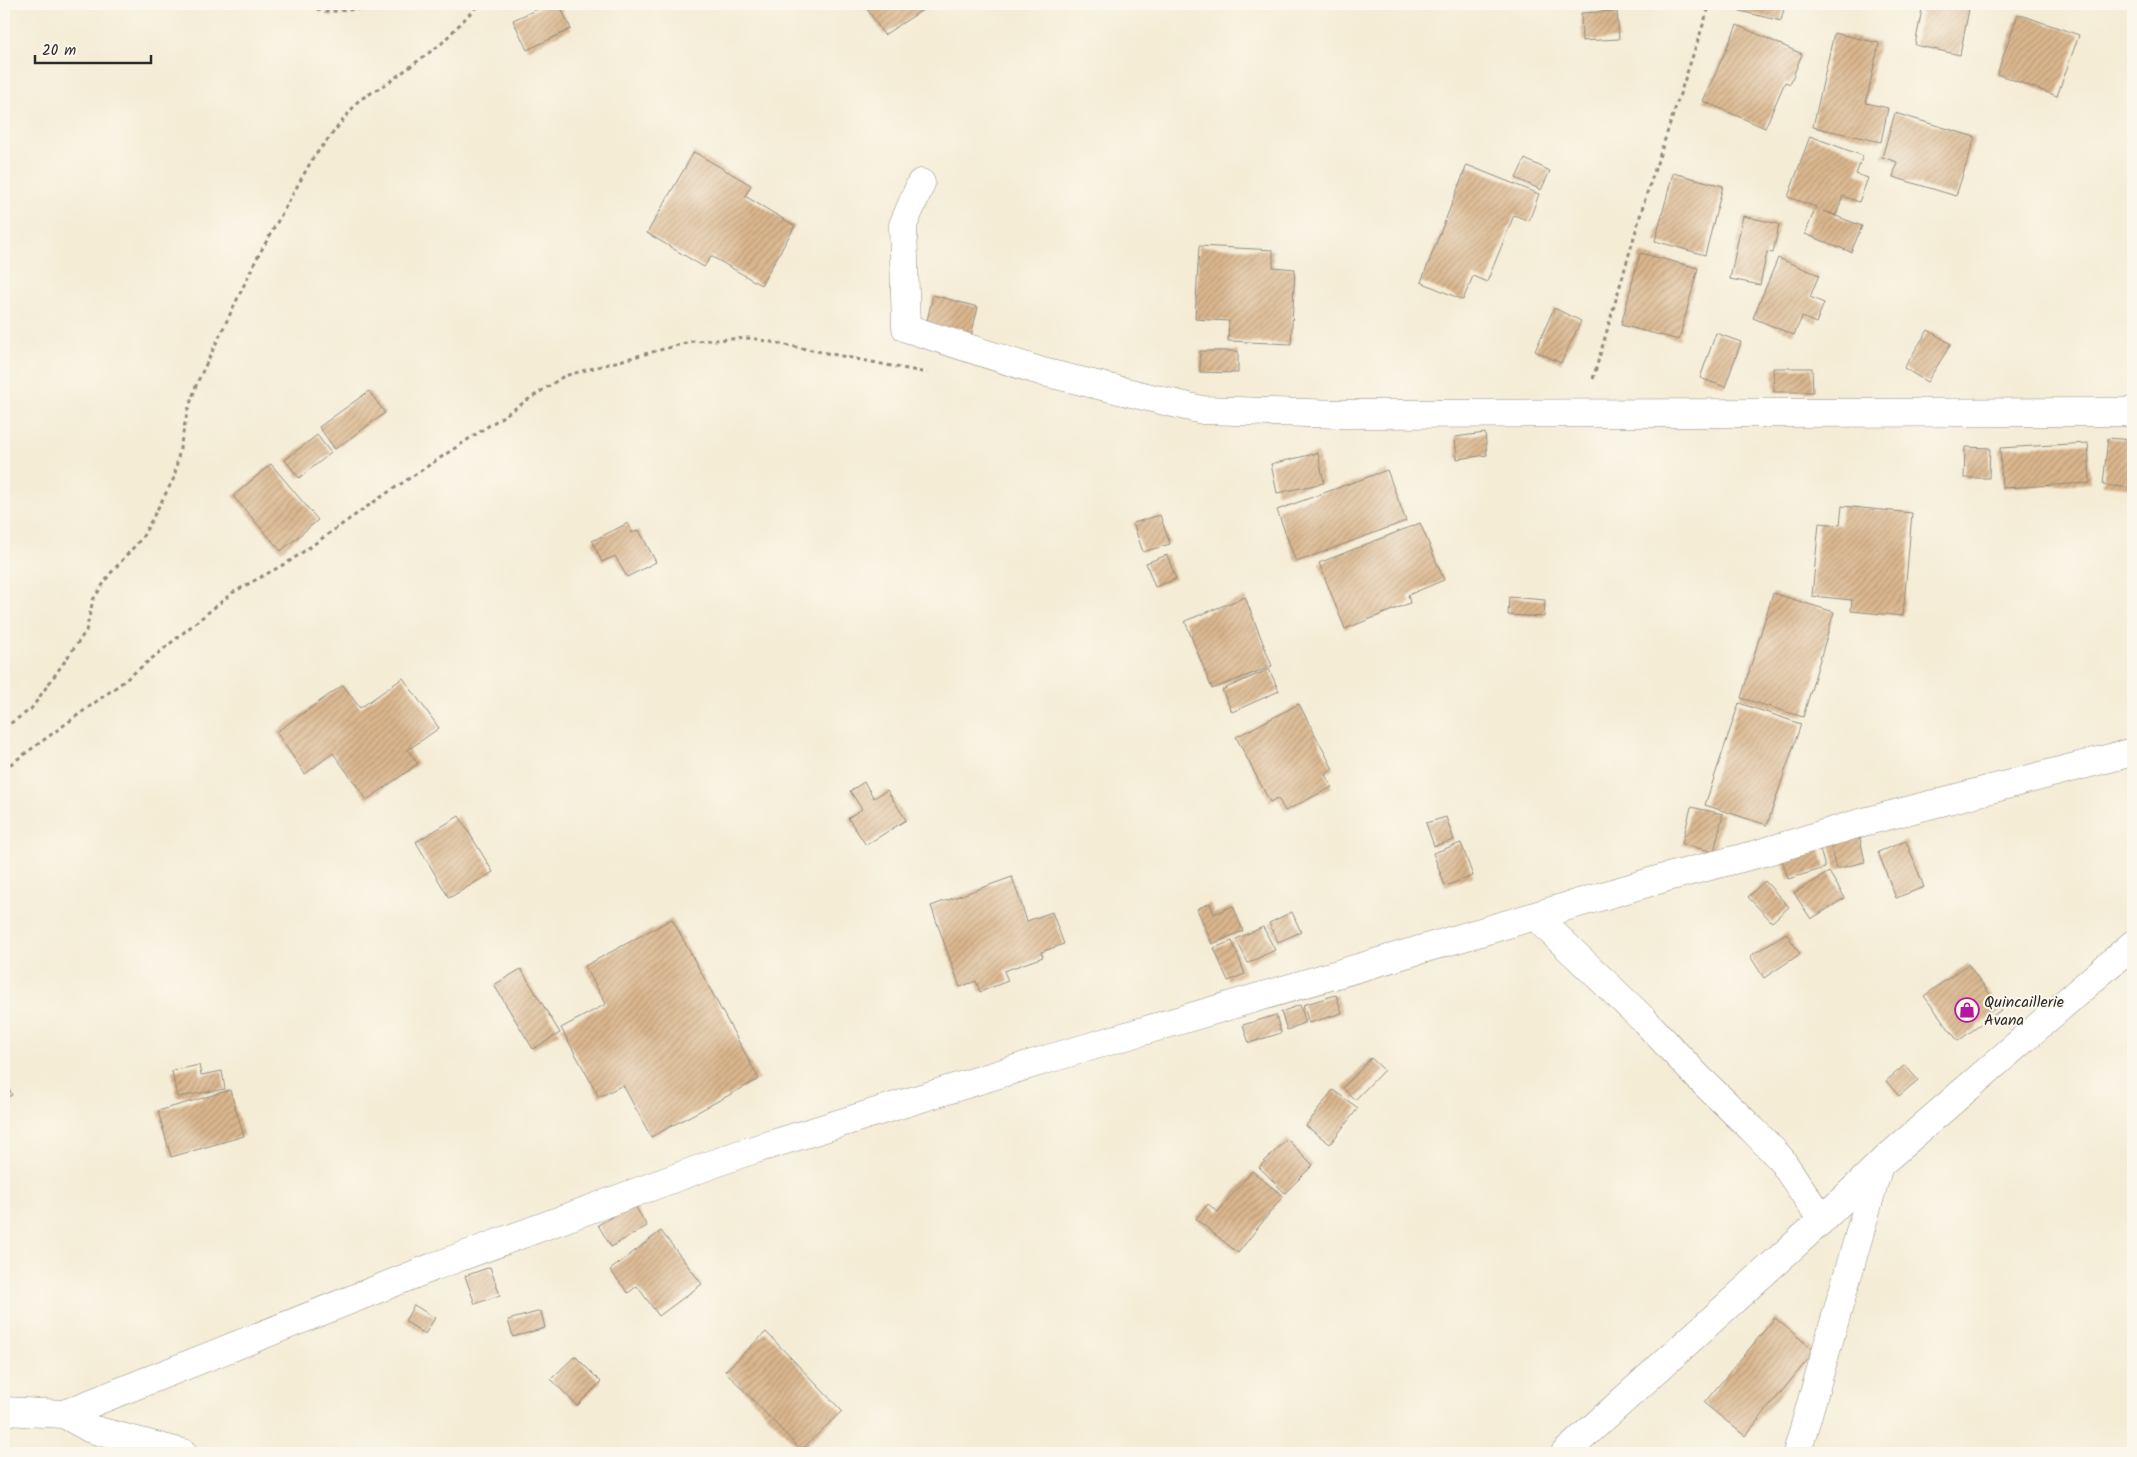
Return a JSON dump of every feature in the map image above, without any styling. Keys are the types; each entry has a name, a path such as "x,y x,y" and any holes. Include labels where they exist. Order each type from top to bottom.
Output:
{"street":[{"path":"921,183 903,225 906,328 1043,372 1202,410 1341,414 2133,412"},
{"path":"4,1411 64,1414 433,1267 740,1154 1057,1056 1534,916 1761,854 1860,823 2133,752"},
{"path":"1534,916 1644,1020 1697,1076 1780,1158 1822,1220"},
{"path":"1564,1453 1822,1220 1879,1165 2133,944"},
{"path":"1797,1453 1879,1165"},
{"path":"64,1414 91,1429 183,1453"}],"path":[{"path":"302,4 325,12 418,4"},
{"path":"4,728 30,709 86,631 93,600 109,575 142,538 174,478 187,413 197,382 256,260 313,158 360,100 385,85 441,44 480,4"},
{"path":"1584,414 1645,199 1710,4"},
{"path":"4,769 123,682 232,593 290,561 378,499 564,376 693,341 751,338 934,375"}],"building":[{"path":"549,4 559,4 571,29 527,50 513,20"},
{"path":"864,4 932,4 884,35"},
{"path":"1742,4 1785,4 1781,21 1740,11"},
{"path":"1923,4 1970,4 1960,55 1915,45"},
{"path":"1617,11 1619,39 1582,41 1581,13"},
{"path":"2018,14 2079,35 2057,96 1997,74"},
{"path":"1737,25 1802,54 1790,84 1785,82 1765,128 1703,101"},
{"path":"1834,33 1879,43 1866,103 1888,108 1881,142 1813,127"},
{"path":"1895,113 1975,137 1956,196 1893,177 1897,162 1882,157"},
{"path":"1810,136 1863,156 1856,174 1868,178 1859,202 1843,196 1836,215 1823,211 1862,226 1851,252 1805,234 1816,207 1788,197"},
{"path":"694,152 751,185 745,196 795,226 761,285 711,256 704,267 647,233"},
{"path":"1525,159 1550,171 1541,190 1516,178"},
{"path":"1467,165 1539,194 1529,221 1514,215 1487,282 1473,276 1463,300 1421,282"},
{"path":"1673,173 1723,186 1705,255 1655,241"},
{"path":"1743,216 1779,224 1773,253 1767,252 1760,285 1730,279"},
{"path":"1199,246 1273,250 1273,267 1295,269 1291,344 1228,341 1229,321 1195,319"},
{"path":"1640,253 1698,268 1679,340 1621,325"},
{"path":"1778,258 1819,275 1810,297 1824,303 1816,323 1802,317 1794,335 1753,318"},
{"path":"933,295 978,307 971,336 926,325"},
{"path":"1554,308 1581,321 1561,363 1535,351"},
{"path":"1928,330 1951,344 1927,382 1904,368"},
{"path":"1716,333 1741,342 1725,387 1700,378"},
{"path":"1200,351 1238,351 1238,373 1200,372"},
{"path":"1773,368 1812,368 1813,392 1774,392"},
{"path":"369,391 385,413 335,449 319,427"},
{"path":"1485,433 1487,455 1457,459 1455,437"},
{"path":"317,435 331,453 299,478 285,460"},
{"path":"2108,438 2133,440 2133,488 2103,485"},
{"path":"2088,443 2090,483 2002,488 2000,448"},
{"path":"1965,447 1990,448 1989,478 1964,478"},
{"path":"1318,453 1324,483 1277,493 1271,464"},
{"path":"271,464 318,520 281,551 233,496"},
{"path":"1387,470 1406,521 1296,562 1277,510"},
{"path":"1842,506 1912,513 1903,616 1851,611 1852,600 1812,596 1819,523 1840,525"},
{"path":"1160,515 1170,544 1143,552 1133,523"},
{"path":"628,523 632,533 639,530 656,562 627,577 615,556 602,562 592,541"},
{"path":"1420,523 1444,580 1408,595 1410,603 1345,629 1319,563"},
{"path":"1167,555 1176,579 1155,587 1146,563"},
{"path":"1773,593 1834,612 1803,717 1741,698"},
{"path":"1245,597 1272,666 1212,689 1185,621"},
{"path":"1509,597 1545,600 1544,617 1508,615"},
{"path":"1269,669 1279,691 1232,712 1222,690"},
{"path":"403,678 439,728 408,750 418,764 367,800 333,753 305,774 276,732 343,685 360,708"},
{"path":"1739,703 1801,724 1767,825 1705,805"},
{"path":"1299,704 1333,769 1325,774 1332,787 1285,811 1278,798 1270,802 1236,737"},
{"path":"864,782 874,798 887,790 906,820 866,845 848,818 862,809 850,791"},
{"path":"1691,807 1723,814 1714,852 1682,844"},
{"path":"459,816 493,872 449,898 416,842"},
{"path":"1446,817 1454,840 1434,846 1426,823"},
{"path":"1860,838 1865,862 1836,869 1830,844"},
{"path":"1906,841 1924,887 1896,898 1878,852"},
{"path":"1461,843 1473,876 1445,886 1433,853"},
{"path":"1820,849 1825,868 1788,879 1782,859"},
{"path":"1829,872 1845,898 1811,919 1794,893"},
{"path":"1012,877 1027,921 1052,912 1064,944 1041,952 1043,957 1004,971 1008,981 980,992 976,981 960,987 931,906"},
{"path":"1765,881 1789,907 1772,922 1748,897"},
{"path":"1210,903 1214,914 1233,906 1243,931 1212,944 1197,909"},
{"path":"1292,912 1301,932 1278,942 1269,923"},
{"path":"672,919 759,1079 651,1137 623,1085 599,1097 561,1028 606,1004 585,966"},
{"path":"1263,927 1275,950 1248,963 1236,939"},
{"path":"1786,933 1800,954 1764,978 1750,956"},
{"path":"1232,941 1245,974 1228,981 1214,948"},
{"path":"1968,964 2001,1010 1958,1041 1924,996"},
{"path":"521,969 560,1033 533,1049 494,985"},
{"path":"1336,995 1342,1013 1309,1023 1303,1005"},
{"path":"1300,1005 1306,1022 1287,1030 1281,1012"},
{"path":"1276,1015 1281,1033 1249,1043 1243,1025"},
{"path":"1371,1058 1384,1070 1355,1100 1343,1088"},
{"path":"199,1065 201,1075 222,1071 225,1089 177,1097 172,1071"},
{"path":"1905,1065 1918,1080 1899,1096 1886,1081"},
{"path":"4,1079 12,1095 4,1099"},
{"path":"230,1090 244,1136 171,1157 158,1111"},
{"path":"1333,1090 1358,1108 1330,1144 1306,1126"},
{"path":"1287,1139 1313,1165 1285,1193 1259,1167"},
{"path":"1252,1171 1283,1196 1238,1253 1196,1219 1208,1204 1218,1212"},
{"path":"634,1204 647,1226 611,1247 598,1225"},
{"path":"661,1231 702,1284 659,1316 637,1286 628,1293 610,1270"},
{"path":"490,1267 500,1295 475,1304 465,1276"},
{"path":"414,1305 435,1318 425,1334 405,1321"},
{"path":"541,1311 545,1328 513,1337 508,1320"},
{"path":"1775,1318 1815,1351 1745,1436 1704,1403"},
{"path":"766,1332 842,1411 801,1450 725,1371"},
{"path":"575,1356 601,1382 577,1406 551,1379"}],"place":[{"name":"Quincaillerie Avana","path":"1967,1010"}]}
